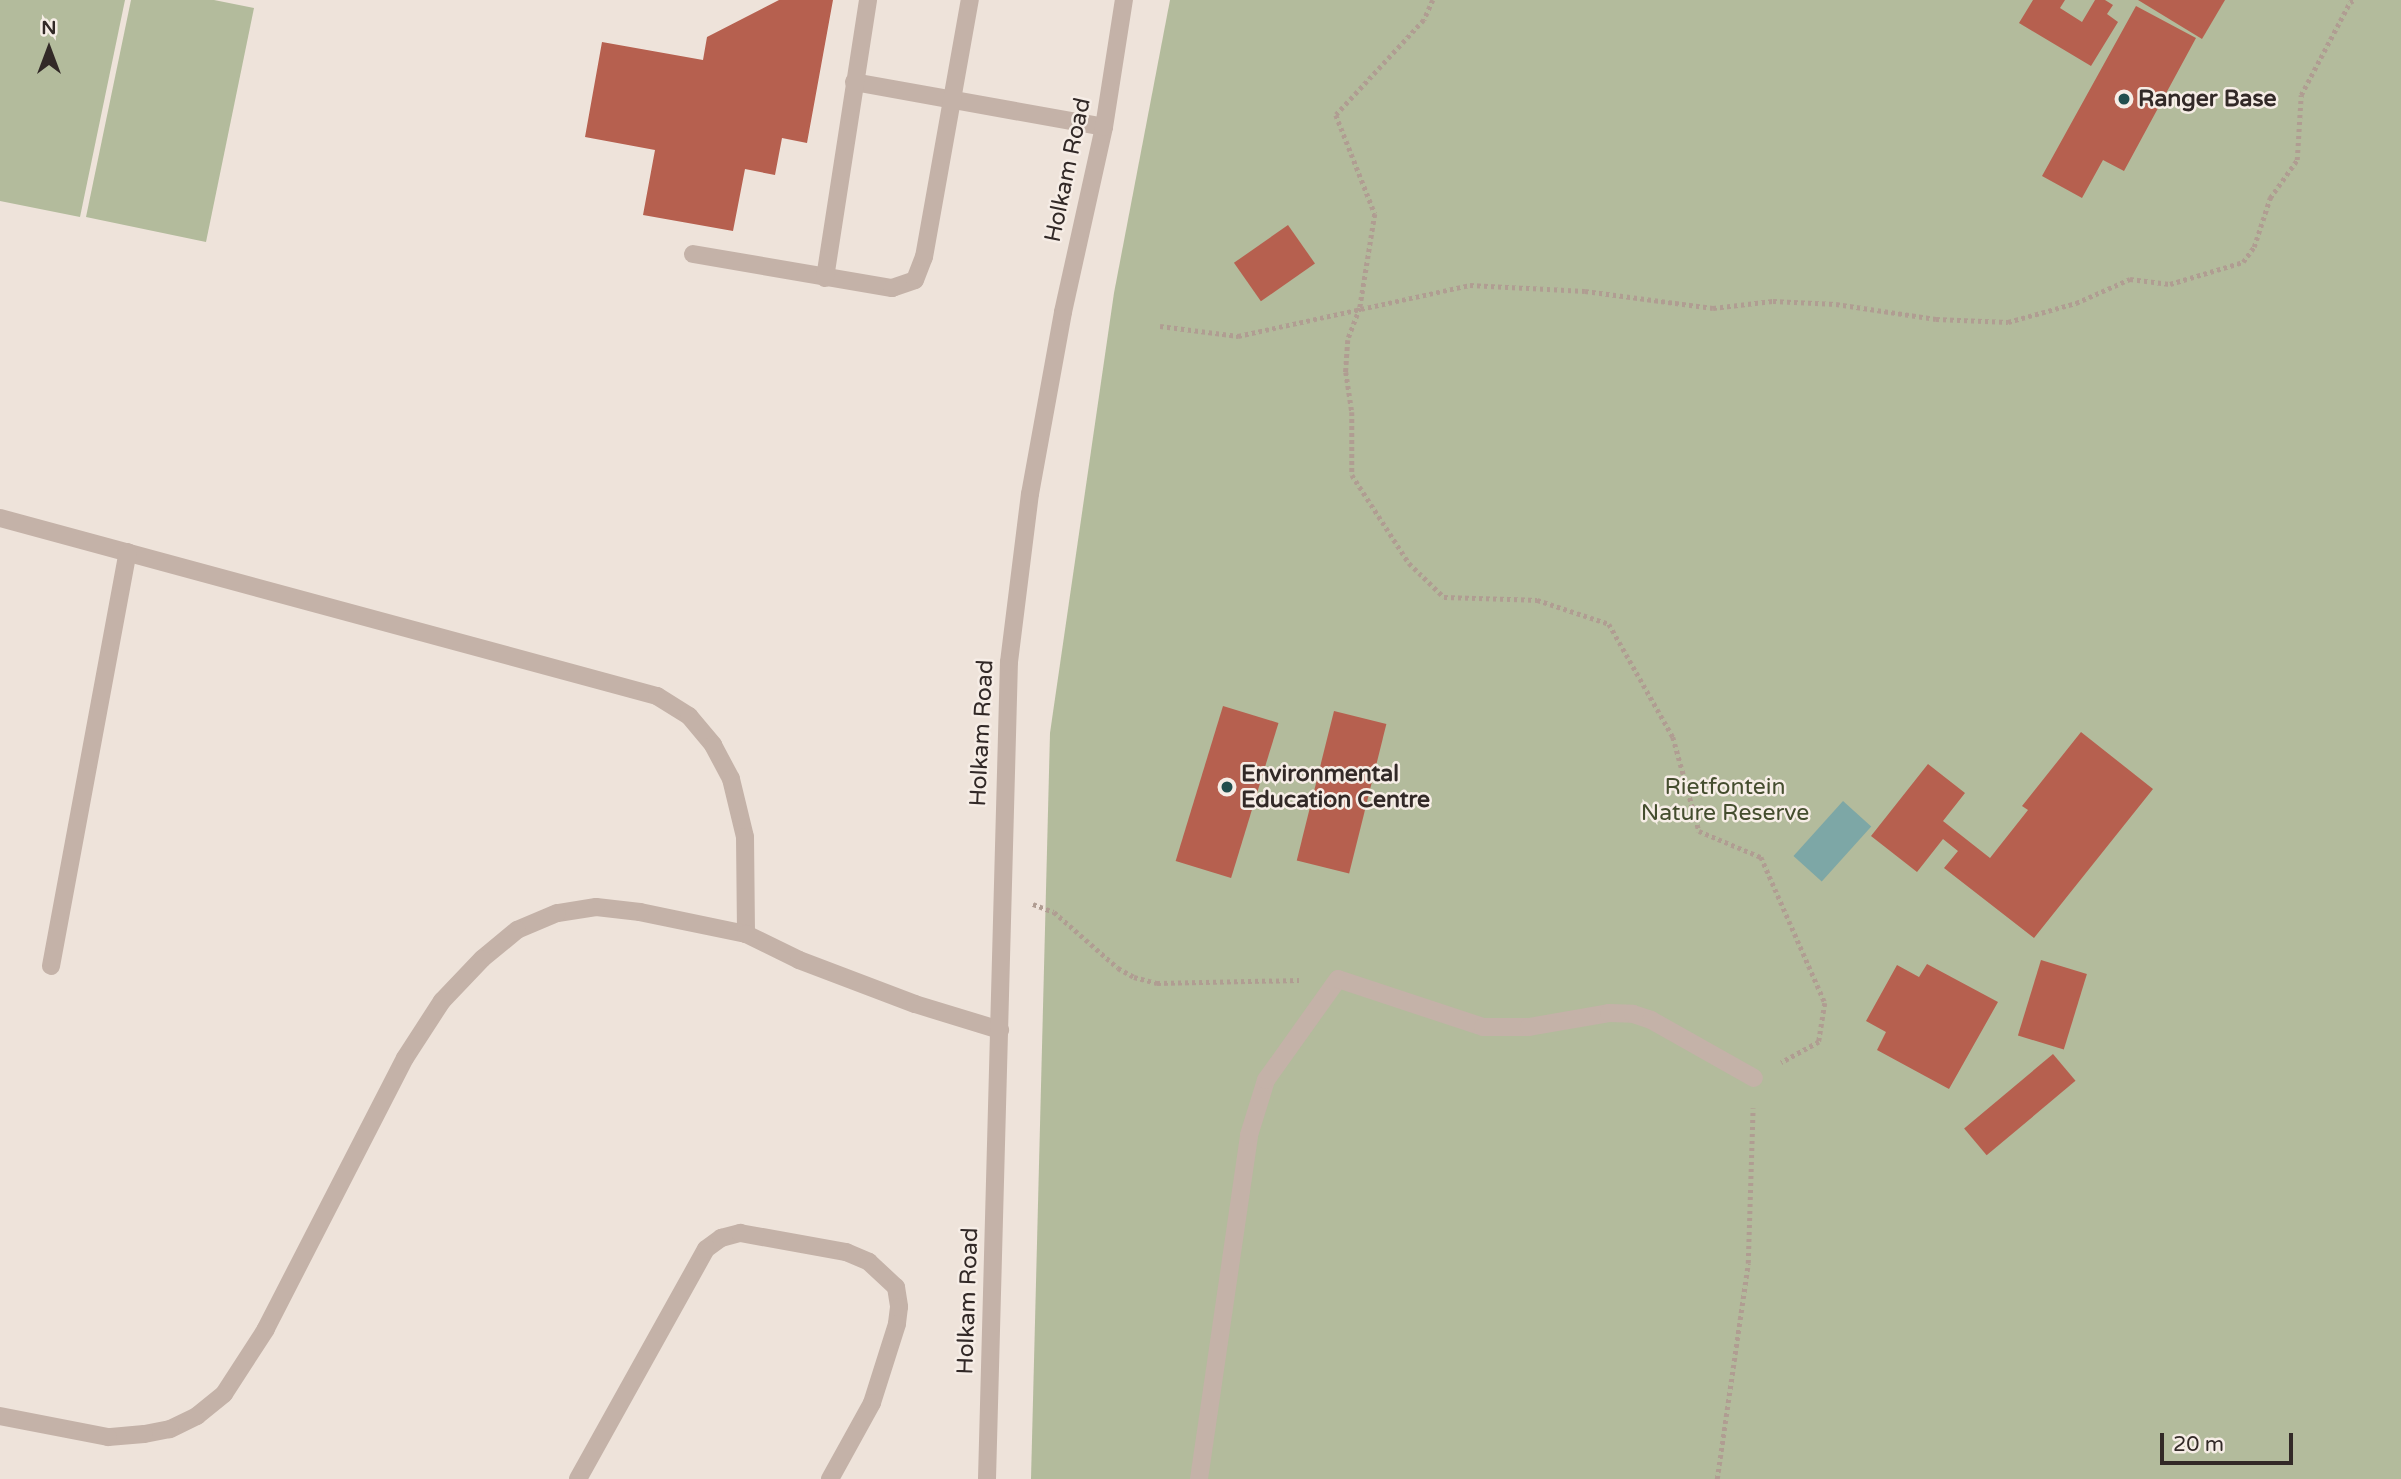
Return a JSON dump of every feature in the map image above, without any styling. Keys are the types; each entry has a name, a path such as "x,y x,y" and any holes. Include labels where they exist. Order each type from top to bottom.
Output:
{"street":[{"path":"825,278 868,0"},
{"path":"693,254 892,288 915,280 924,257 970,0"},
{"name":"Holkam Road","path":"987,1479 1009,662 1030,494 1063,312 1104,127 1124,0"},
{"path":"854,82 1104,127"},
{"path":"0,518 657,696 689,716 713,745 731,779 745,837 746,934"},
{"path":"51,966 128,552"},
{"path":"0,1416 108,1437 144,1434 170,1429 197,1416 224,1394 266,1329 405,1058 442,1001 482,959 517,930 556,913 596,907 640,912 746,934 799,960 915,1004 999,1030"},
{"path":"1199,1479 1249,1135 1266,1080 1338,979 1483,1027 1503,1029 1609,1013 1633,1014 1651,1020 1754,1078"},
{"path":"578,1479 706,1249 721,1238 740,1233 846,1252 869,1262 896,1287 900,1307 897,1324 872,1403 830,1479"}],"path":[{"path":"1433,0 1424,20 1336,115 1375,215 1360,308 1348,340 1346,372 1352,412 1352,475 1409,563 1444,597 1536,600 1609,624 1673,737 1699,831 1761,857 1825,1003 1819,1042 1754,1078 1748,1263 1717,1479"},
{"path":"1160,326 1238,336 1471,285 1585,290 1713,307 1773,301 1836,304 1936,319 2008,321 2076,303 2130,279 2170,284 2243,262 2254,247 2270,198 2297,160 2301,95 2350,2 2355,0"},
{"path":"1001,898 1042,906 1054,912 1118,968 1157,983 1338,979"}],"green space":[{"path":"0,0 125,0 80,217 0,201"},
{"path":"131,0 214,0 254,8 206,242 86,217"},
{"name":"Rietfontein Nature Reserve","path":"1170,0 2401,0 2401,1479 1031,1479 1050,733 1114,293"}],"water":[{"path":"1843,801 1871,826 1822,881 1793,856"}],"building":[{"path":"779,0 833,0 807,143 782,138 775,175 745,169 733,231 643,215 655,150 585,137 602,42 703,60 707,37"},
{"path":"2033,0 2065,0 2060,8 2082,22 2095,0 2105,0 2113,5 2107,14 2118,22 2091,66 2019,23"},
{"path":"2138,0 2225,0 2202,39"},
{"name":"Ranger Base","path":"2136,6 2196,38 2124,171 2103,160 2082,198 2042,176"},
{"path":"1288,225 1315,264 1261,301 1234,263"},
{"name":"Environmental Education Centre","path":"1223,706 1278,723 1231,878 1176,861"},
{"path":"1334,711 1386,724 1349,873 1297,860"},
{"path":"2081,732 2153,789 2034,938 1944,868 1958,851 1943,839 1917,872 1871,836 1928,764 1965,793 1943,821 1990,858 2028,810 2022,806"},
{"path":"2041,960 2087,974 2064,1050 2018,1036"},
{"path":"1927,964 1998,1002 1949,1089 1877,1050 1886,1032 1866,1021 1897,965 1919,977"},
{"path":"2053,1054 2075,1081 1987,1155 1964,1129"}],"place":[{"name":"Ranger Base","path":"2124,99"},
{"name":"Environmental Education Centre","path":"1227,787"}]}
